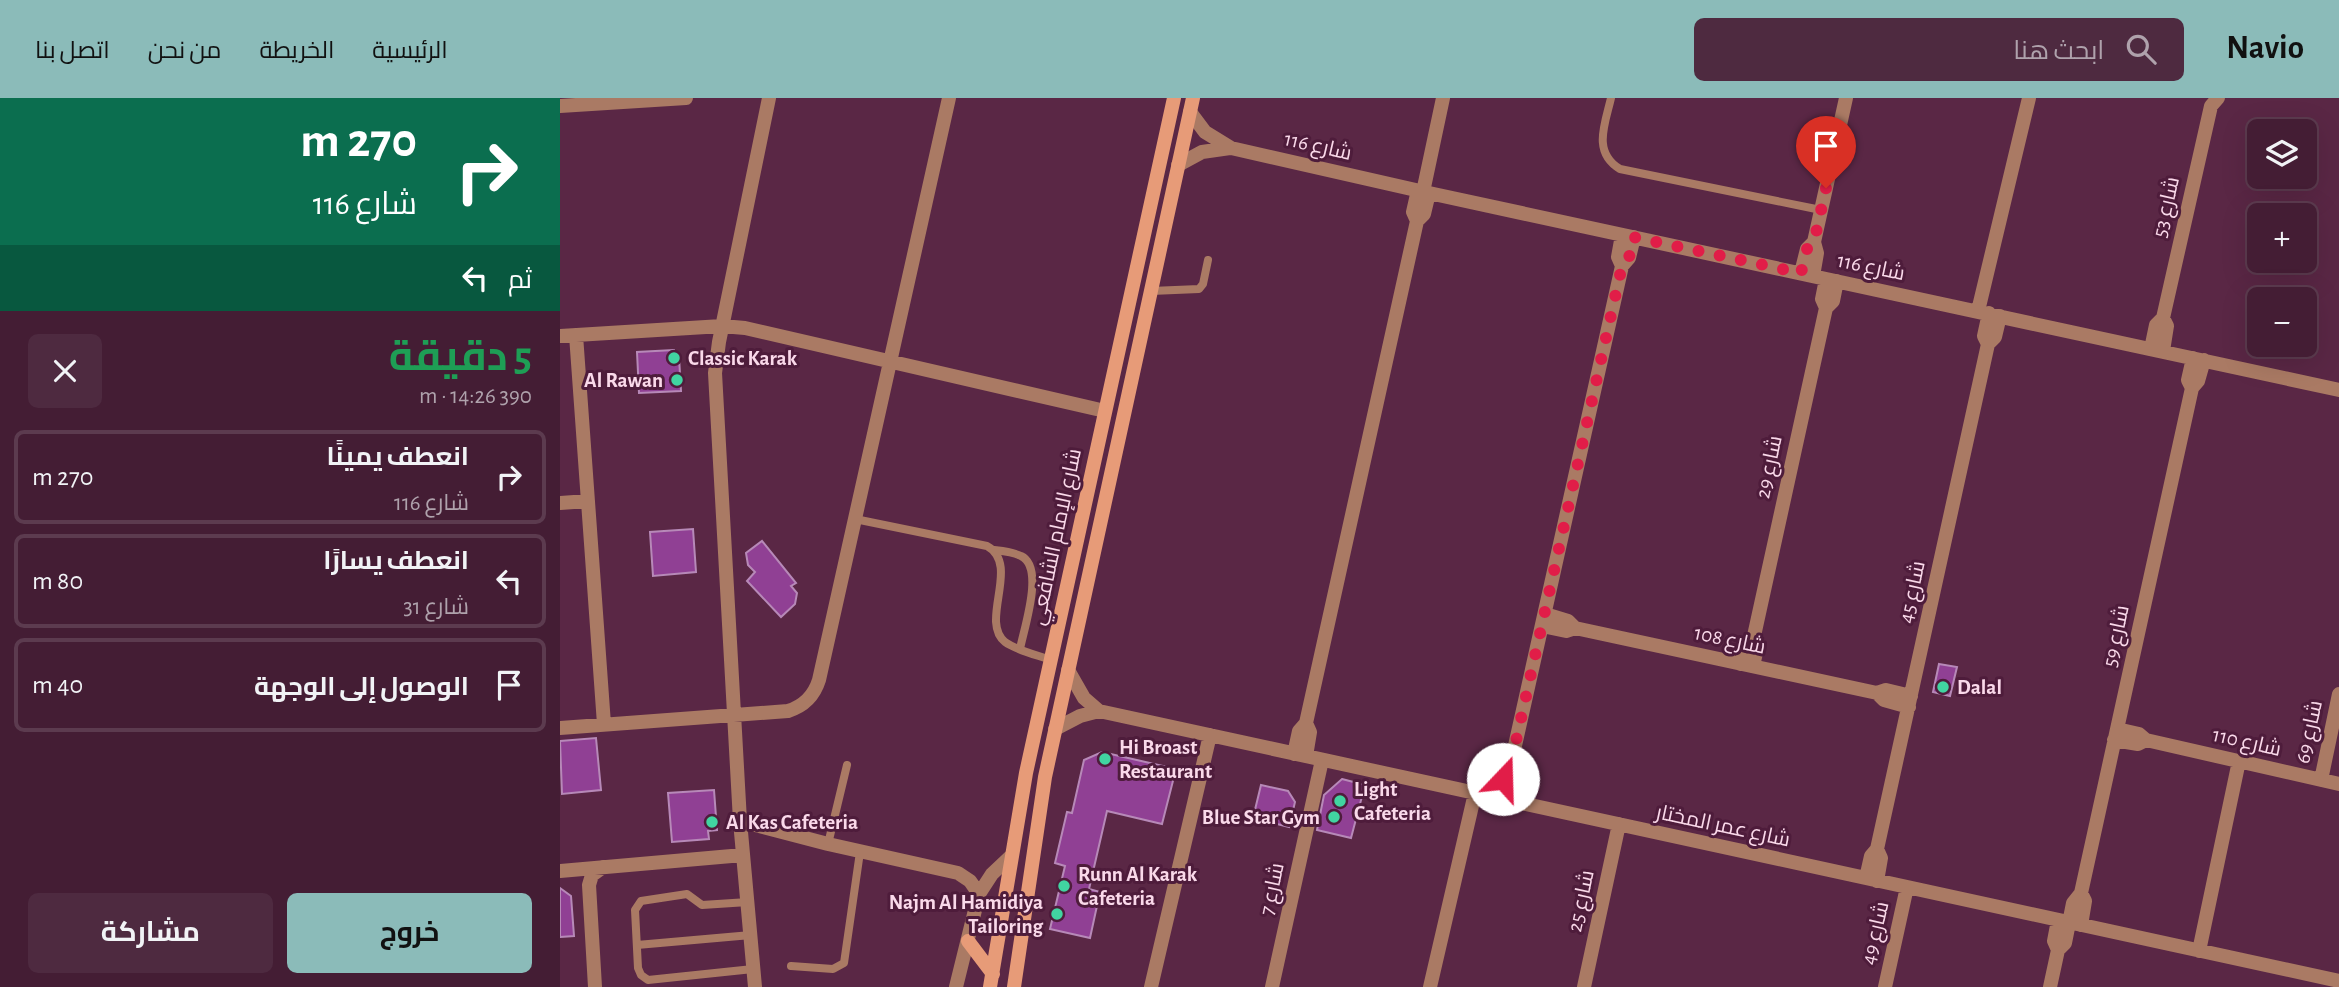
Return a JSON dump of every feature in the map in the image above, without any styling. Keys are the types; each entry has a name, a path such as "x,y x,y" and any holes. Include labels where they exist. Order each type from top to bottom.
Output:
{"street":[{"path":"560,106 686,98"},
{"path":"755,987 740,821 716,357 769,98"},
{"path":"560,728 788,711 802,705 813,694 819,680 949,98"},
{"name":"شارع الإمام الشافعي","path":"991,981 1010,857 1174,98"},
{"path":"1300,755 1310,732 1306,723 1417,221 1413,212 1423,192 1443,98"},
{"path":"1819,277 1807,249 1814,242 1846,98"},
{"name":"شارع 45","path":"1872,880 1881,858 1877,849 1988,344 1984,336 2029,98"},
{"name":"شارع 53","path":"2157,350 2167,330 2163,318 2212,101"},
{"name":"شارع الإمام الشافعي","path":"1017,985 1037,821 1055,729 1192,102"},
{"name":"شارع 116","path":"1192,102 1205,132 1231,148 2339,390"},
{"name":"شارع 116","path":"1178,165 1202,152 1231,148"},
{"path":"1504,799 1514,777 1510,768 1622,266 1618,257 1628,236"},
{"name":"شارع 29","path":"1747,665 1747,643 1754,636 1826,308 1819,277"},
{"path":"560,335 722,326 757,330 1105,411"},
{"path":"576,335 604,724"},
{"name":"شارع 59","path":"2069,923 2085,901 2081,892 2192,388 2199,381 2198,359"},
{"path":"560,503 588,501"},
{"name":"شارع 108","path":"1543,620 1568,621 1575,628 1877,693 1886,690 1910,702"},
{"path":"1068,670 1077,689 1099,711"},
{"name":"شارع 69","path":"2320,780 2339,694"},
{"path":"1055,729 1080,716 1099,711"},
{"name":"شارع عمر المختار","path":"1099,711 2339,981"},
{"name":"شارع 110","path":"2115,735 2139,734 2146,740 2339,784"},
{"path":"1151,987 1210,735"},
{"name":"شارع 7","path":"1272,987 1322,760"},
{"path":"2199,951 2239,761"},
{"path":"1430,987 1475,793"},
{"path":"740,821 828,845 958,873 970,881 979,894"},
{"name":"شارع 25","path":"1584,987 1619,824"},
{"path":"560,871 743,855"},
{"path":"956,987 979,894 992,874 1010,857"},
{"path":"595,987 589,885 592,875 603,867"},
{"name":"شارع 49","path":"1885,987 1907,887"},
{"path":"2050,987 2058,950 2065,943 2069,923"},
{"path":"968,941 991,981"}],"lane":[{"path":"1611,98 1602,146 1608,160 1620,169 1821,210"},
{"path":"1151,291 1199,289 1203,284 1208,260"},
{"path":"855,519 986,546 1021,556 1032,569 1033,584 1020,649"},
{"path":"994,550 1000,567 998,624 1003,640 1051,660"},
{"path":"828,845 847,765"},
{"path":"791,966 833,969 844,963 860,852"},
{"path":"748,902 702,905 687,894 641,901 635,910 639,972 648,979 753,969"},
{"path":"637,945 751,935"}],"building":[{"path":"674,350 679,357 681,391 639,393 637,352"},
{"path":"693,529 696,572 653,576 650,532"},
{"path":"762,541 796,583 791,586 797,593 795,604 781,617 747,581 755,572 748,565 746,553"},
{"path":"1939,664 1957,667 1950,696 1933,692"},
{"path":"596,738 601,790 562,794 560,741"},
{"path":"1102,752 1176,769 1162,824 1107,811 1089,889 1100,892 1090,938 1050,929 1065,866 1055,863 1067,812 1072,813 1084,760"},
{"path":"1342,779 1365,785 1351,838 1317,830 1324,795"},
{"path":"1261,785 1288,791 1295,802 1289,827 1253,818"},
{"path":"714,790 717,830 708,831 709,839 672,842 668,793"},
{"path":"560,888 571,896 574,936 560,937"}],"place":[{"name":"Classic Karak","path":"674,358"},
{"name":"Al Rawan","path":"677,380"},
{"name":"Dalal","path":"1943,687"},
{"name":"Hi Broast Restaurant","path":"1105,759"},
{"name":"Light Cafeteria","path":"1340,801"},
{"name":"Blue Star Gym","path":"1334,817"},
{"name":"Al Kas Cafeteria","path":"712,822"},
{"name":"Runn Al Karak Cafeteria","path":"1064,886"},
{"name":"Najm Al Hamidiya Tailoring","path":"1057,914"}],"route":[{"path":"1503,779 1510,768 1622,266 1629,258 1633,237 1801,273 1807,249 1814,242 1826,188"}]}
